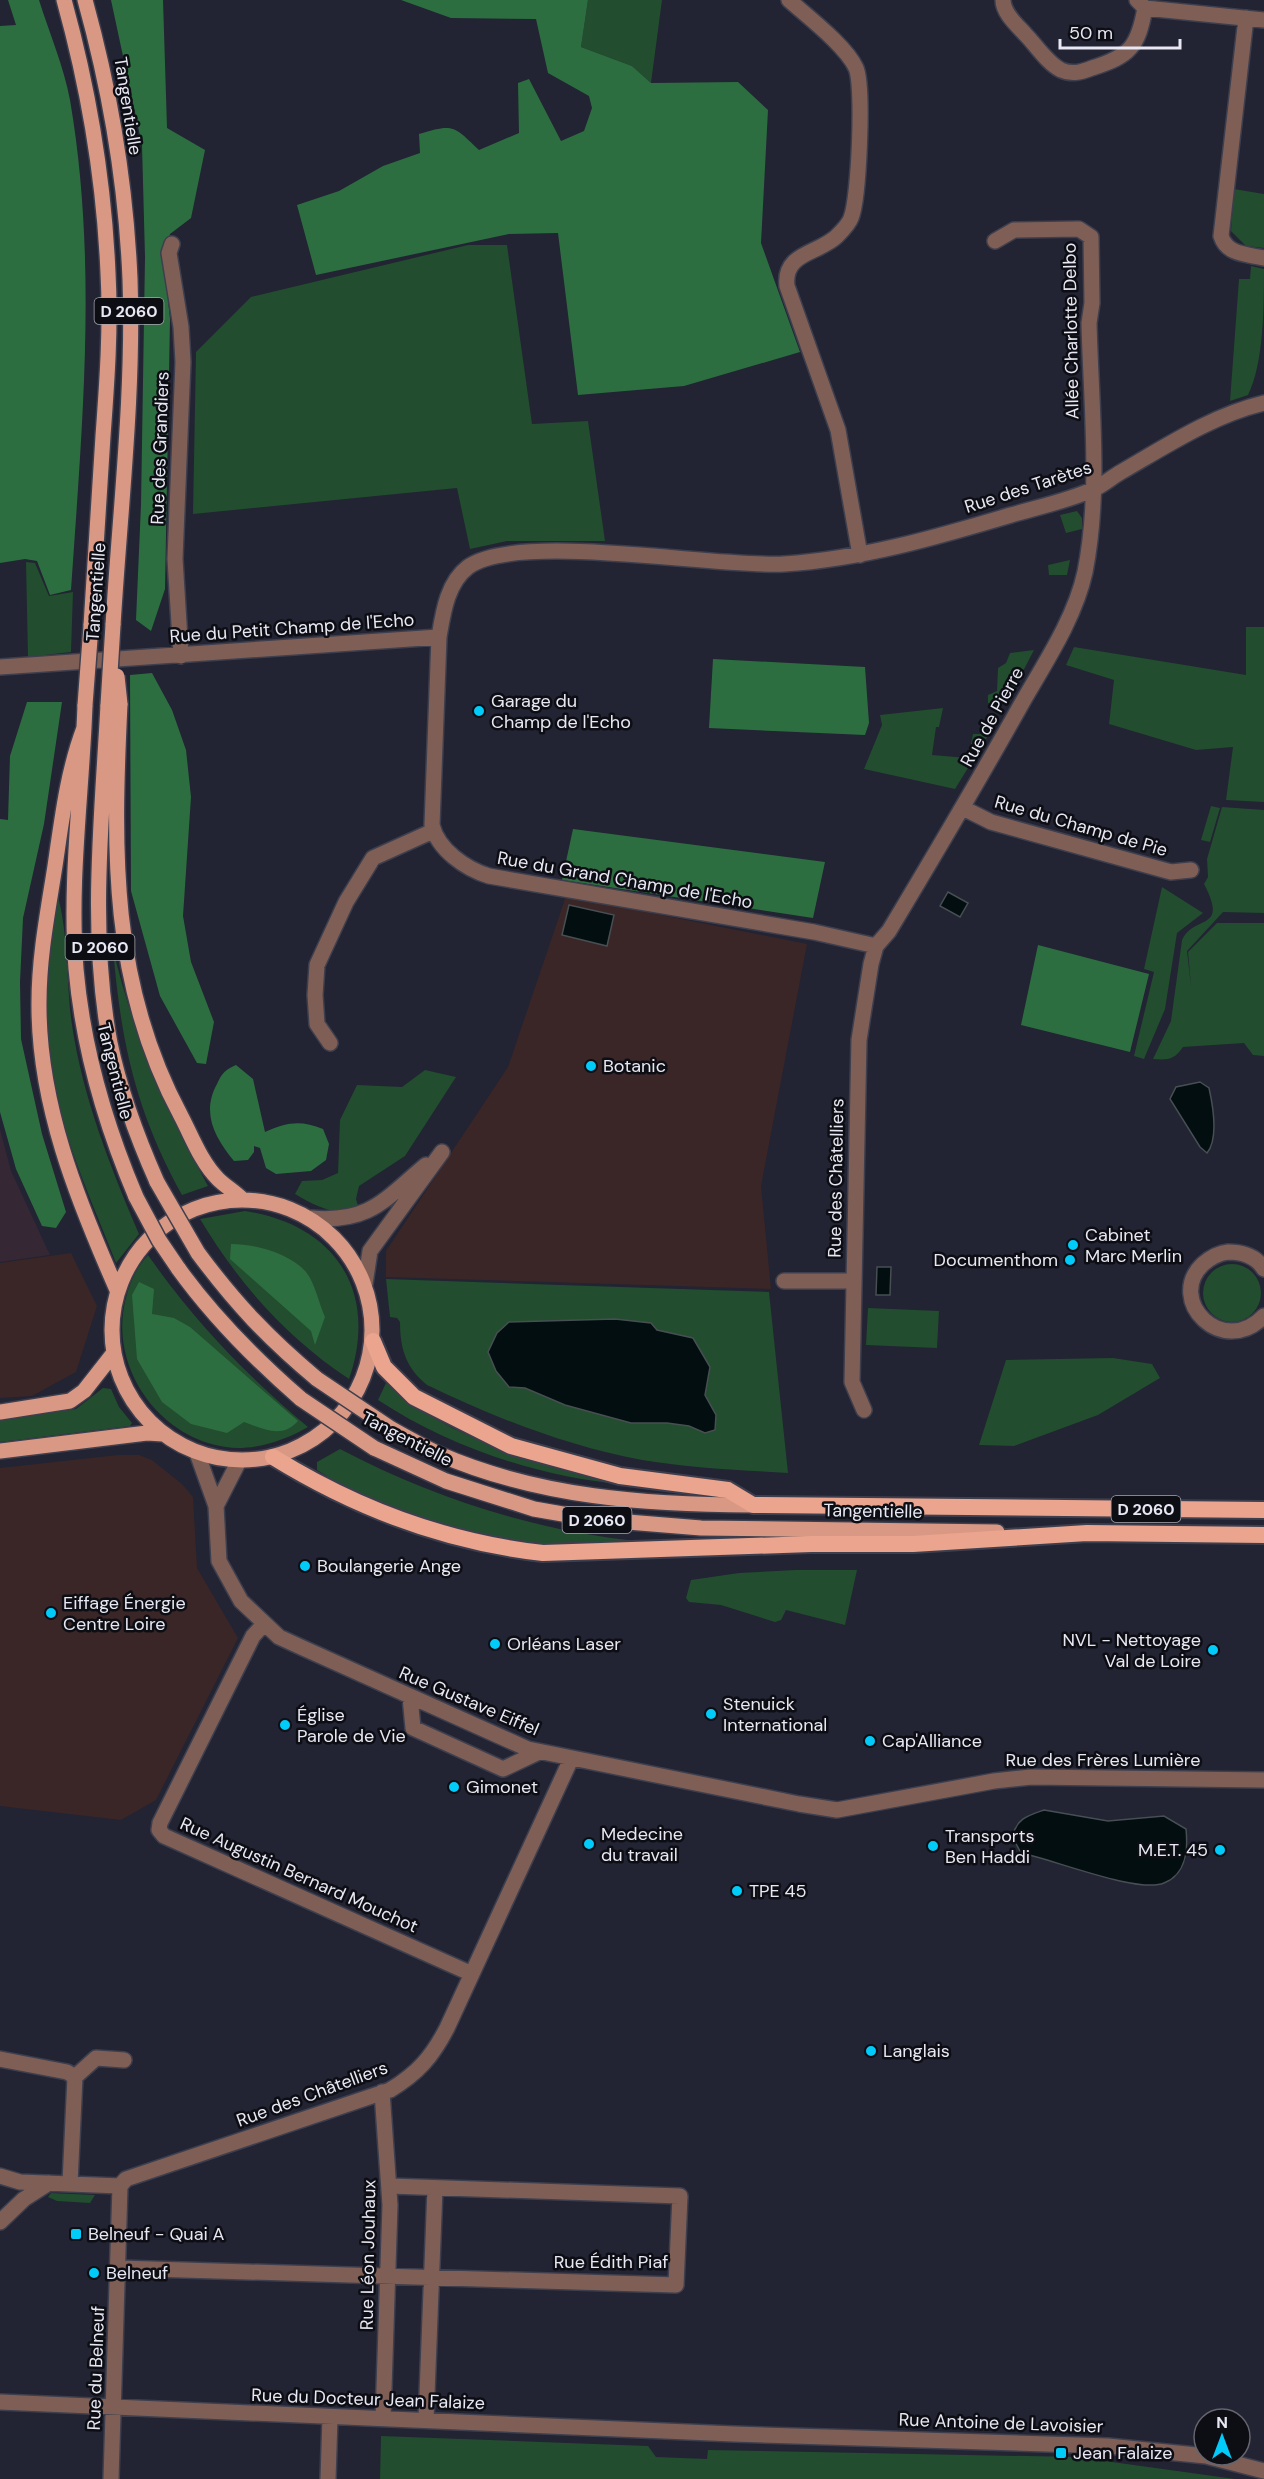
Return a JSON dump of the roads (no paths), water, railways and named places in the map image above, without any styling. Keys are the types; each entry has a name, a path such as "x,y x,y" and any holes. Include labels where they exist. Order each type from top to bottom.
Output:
{"highway":[{"path":"373,1341 384,1366 414,1397 511,1446 620,1476 728,1490 753,1505"},
{"path":"273,1457 358,1504 433,1532 500,1548 543,1553 811,1544 913,1544 1087,1533"},
{"name":"Tangentielle","path":"753,1505 1264,1510"},
{"name":"Tangentielle","path":"1087,1533 1264,1535"}],"main road":[{"name":"Tangentielle","path":"64,0 80,60 94,128 104,200 109,275 108,369 76,864 78,979 88,1052 100,1101 115,1148 136,1197 159,1240 206,1306 245,1350 301,1399 374,1448 404,1464 478,1492 534,1509 591,1519 701,1528 1087,1533"},
{"name":"Tangentielle","path":"85,0 114,122 130,278 129,366 113,625 114,705 99,864 102,990 110,1043 121,1087 137,1136 157,1182 198,1253 244,1312 274,1343 317,1379 390,1428 450,1457 512,1479 591,1496 692,1505 753,1505"},
{"path":"114,705 116,844 119,895 130,983 155,1062 170,1096 206,1162 218,1179 243,1199"},
{"path":"84,728 71,761 48,910 40,990 40,1038 46,1085 59,1140 117,1290"},
{"path":"243,1199 266,1201 290,1208 311,1218 334,1236 346,1251 365,1284 372,1312 373,1341 363,1380 342,1415 311,1441 273,1457 239,1461 197,1453 163,1434 140,1412 123,1384 113,1354 111,1322 117,1290 136,1253 165,1224 202,1205 243,1199"},
{"path":"0,1412 70,1401 84,1391 113,1354"},
{"path":"0,1451 147,1433 163,1434"}],"street":[{"path":"789,0 851,61 859,79 855,198 851,218 836,237 791,264 785,274 787,286 838,430 860,555"},
{"path":"1003,0 1009,16 1049,60 1060,69 1071,73 1081,72 1127,53 1137,39 1141,4 1264,20"},
{"path":"1246,18 1221,236 1224,245 1232,251 1264,258"},
{"name":"Allée Charlotte Delbo","path":"995,241 1014,230 1079,229 1091,237 1092,303 1089,323 1094,489"},
{"name":"Rue des Grandiers","path":"172,244 169,253 181,327 183,362 175,559 181,656"},
{"name":"Rue des Tarètes","path":"860,555 970,527 1094,489 1203,426 1264,403"},
{"name":"Rue de Pierre","path":"876,946 889,931 963,808 1051,653 1078,595 1089,543 1094,489"},
{"name":"Rue du Petit Champ de l'Echo","path":"0,667 439,637 444,607 451,588 470,566 488,559 551,552 780,564 860,555"},
{"path":"330,1043 317,1024 315,995 317,965 346,902 373,858 433,831 431,810 439,637"},
{"name":"Rue du Champ de Pie","path":"963,808 991,822 1171,872 1191,870"},
{"name":"Rue du Grand Champ de l'Echo","path":"433,831 457,860 489,876 847,938 876,946"},
{"name":"Rue des Châtelliers","path":"864,1410 852,1382 859,1040 864,991 876,946"},
{"path":"311,1218 350,1219 371,1210 442,1152 370,1251 365,1284"},
{"path":"1264,1269 1251,1256 1237,1252 1224,1253 1210,1258 1195,1275 1192,1295 1198,1313 1212,1327 1222,1331 1242,1331 1264,1316"},
{"path":"784,1281 853,1281"},
{"name":"Rue Gustave Eiffel","path":"197,1453 216,1506 219,1561 241,1601 264,1624 290,1642 410,1697 539,1752 802,1805"},
{"path":"216,1506 239,1461"},
{"name":"Rue Augustin Bernard Mouchot","path":"264,1624 253,1636 160,1823 159,1830 164,1836 472,1974"},
{"path":"410,1697 413,1728 503,1769 539,1752"},
{"name":"Rue des Châtelliers","path":"120,2186 126,2179 382,2092 408,2079 434,2054 570,1759"},
{"name":"Rue des Frères Lumière","path":"802,1805 837,1810 994,1781 1031,1777 1264,1780"},
{"path":"70,2183 75,2077 96,2058 124,2060"},
{"path":"0,2059 67,2072 75,2077"},
{"name":"Rue Léon Jouhaux","path":"382,2092 390,2186 383,2419"},
{"path":"0,2176 20,2182 120,2186"},
{"path":"4,2218 50,2182"},
{"name":"Rue du Belneuf","path":"111,2479 115,2409 120,2186"},
{"name":"Rue Édith Piaf","path":"119,2268 676,2285 680,2196 390,2186"},
{"path":"426,2420 435,2188"},
{"name":"Rue du Docteur Jean Falaize","path":"0,2402 115,2409 734,2434"},
{"path":"328,2479 330,2417"},
{"name":"Rue Antoine de Lavoisier","path":"734,2434 1108,2446 1206,2456 1264,2471"}],"place":[{"name":"Garage du Champ de l'Echo","path":"479,711"},
{"name":"Botanic","path":"591,1066"},
{"name":"Cabinet Marc Merlin","path":"1073,1245"},
{"name":"Documenthom","path":"1070,1260"},
{"name":"Boulangerie Ange","path":"305,1566"},
{"name":"Eiffage Énergie Centre Loire","path":"51,1613"},
{"name":"Orléans Laser","path":"495,1644"},
{"name":"NVL - Nettoyage Val de Loire","path":"1213,1650"},
{"name":"Stenuick International","path":"711,1714"},
{"name":"Église Parole de Vie","path":"285,1725"},
{"name":"Cap'Alliance","path":"870,1741"},
{"name":"Gimonet","path":"454,1787"},
{"name":"Medecine du travail","path":"589,1844"},
{"name":"Transports Ben Haddi","path":"933,1846"},
{"name":"M.E.T. 45","path":"1220,1850"},
{"name":"TPE 45","path":"737,1891"},
{"name":"Langlais","path":"871,2051"},
{"name":"Belneuf - Quai A","path":"76,2234"},
{"name":"Belneuf","path":"94,2273"},
{"name":"Jean Falaize","path":"1061,2453"}]}
